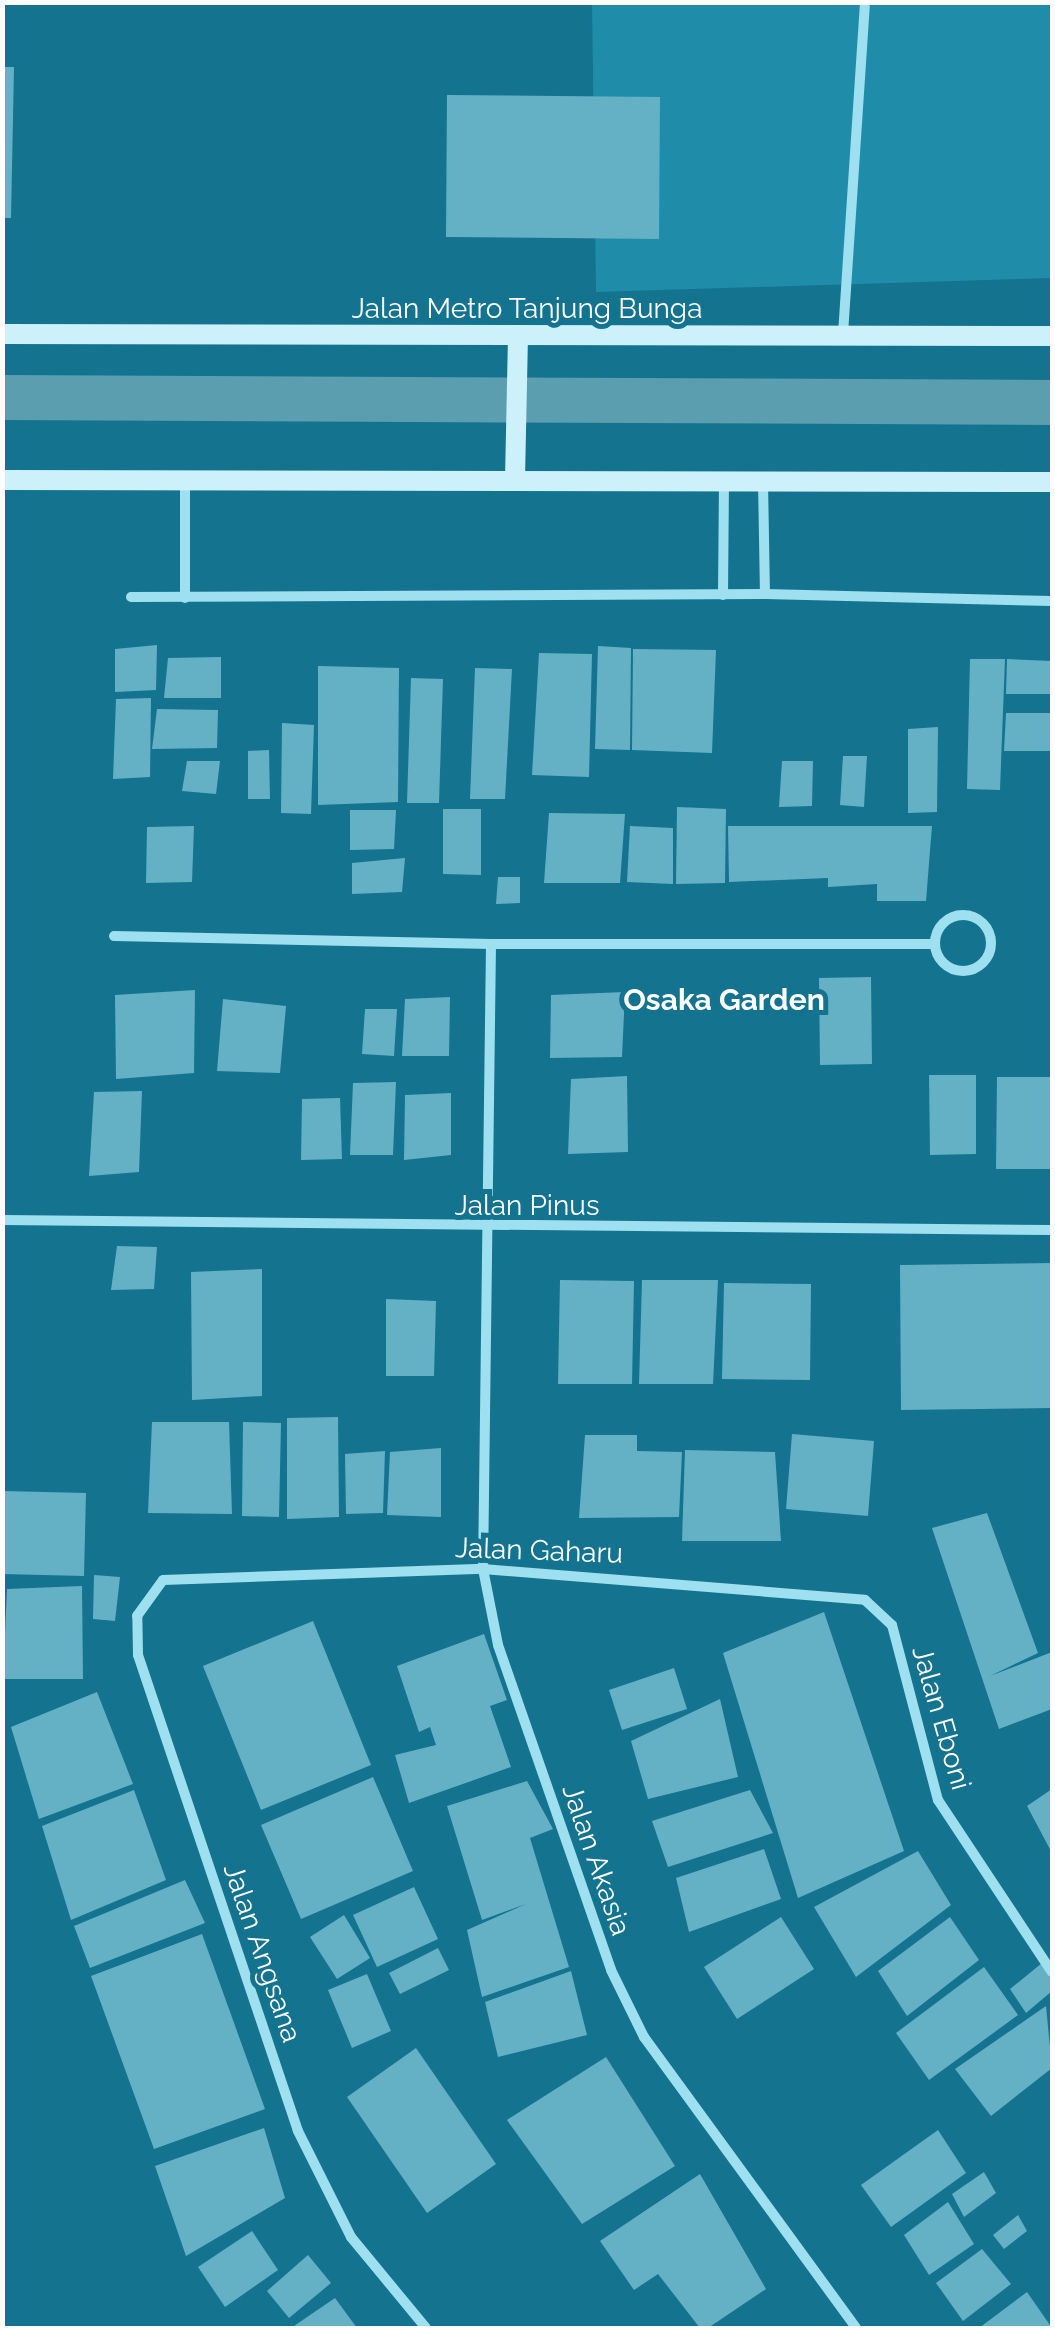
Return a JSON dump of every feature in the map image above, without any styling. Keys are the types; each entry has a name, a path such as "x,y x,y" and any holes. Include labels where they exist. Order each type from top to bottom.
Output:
{"main road":[{"name":"Jalan Metro Tanjung Bunga","path":"2,334 518,338 1052,336"},
{"path":"516,479 518,338"},
{"path":"2,480 1052,482"}],"street":[{"path":"843,334 865,2"},
{"path":"184,479 186,598"},
{"path":"722,595 724,480"},
{"path":"763,480 765,594"},
{"path":"131,596 765,594 1052,601"},
{"path":"964,914 976,918 991,938 985,961 963,972 940,961 935,944 941,926 964,914"},
{"path":"114,936 492,944 935,944"},
{"name":"Jalan Akasia","path":"492,944 483,1568 498,1644 611,1970 644,2037 856,2328"},
{"name":"Jalan Pinus","path":"2,1220 486,1229 1052,1230"},
{"name":"Jalan Gaharu","path":"173,1577 483,1568 847,1595 866,1600 892,1625"},
{"name":"Jalan Angsana","path":"173,1577 162,1580 138,1616 138,1656 323,2190 351,2237 426,2328"},
{"name":"Jalan Eboni","path":"892,1625 938,1800 1052,1972"}],"shaded area":[{"path":"592,3 1052,3 1052,278 596,292"}],"building":[{"path":"2,67 14,67 11,218 2,218"},
{"path":"447,95 660,97 659,239 446,237"},
{"path":"157,645 156,690 115,692 115,649"},
{"path":"598,646 631,648 630,750 595,749"},
{"path":"633,649 716,650 712,753 632,750"},
{"path":"539,653 592,654 589,777 532,775"},
{"path":"221,657 221,698 164,698 168,658"},
{"path":"970,659 1005,659 1000,790 967,789"},
{"path":"1007,659 1052,661 1052,694 1006,694"},
{"path":"318,666 399,668 398,802 318,805"},
{"path":"475,668 512,669 505,799 470,799"},
{"path":"411,678 443,679 439,803 407,803"},
{"path":"151,698 150,777 113,779 116,699"},
{"path":"157,709 218,710 217,748 152,749"},
{"path":"1006,713 1052,713 1052,751 1004,751"},
{"path":"282,723 314,725 311,814 281,813"},
{"path":"938,727 937,812 908,813 908,729"},
{"path":"269,750 270,799 248,799 248,751"},
{"path":"843,756 867,756 864,807 840,805"},
{"path":"187,761 220,761 216,794 182,791"},
{"path":"782,761 813,761 812,806 779,807"},
{"path":"677,807 726,809 725,883 676,884"},
{"path":"443,809 481,809 481,875 443,874"},
{"path":"350,810 396,810 394,849 350,850"},
{"path":"549,813 625,814 620,883 544,883"},
{"path":"194,826 192,882 146,883 147,827"},
{"path":"630,826 673,828 673,884 627,882"},
{"path":"728,826 932,826 926,901 877,901 877,884 828,887 828,878 729,882"},
{"path":"405,858 402,892 352,894 352,863"},
{"path":"498,877 520,877 520,903 496,904"},
{"path":"871,977 872,1064 820,1065 819,978"},
{"path":"195,990 194,1073 116,1079 115,995"},
{"path":"625,992 622,1057 550,1058 551,995"},
{"path":"450,997 449,1056 402,1056 405,999"},
{"path":"223,999 286,1006 280,1073 217,1071"},
{"path":"365,1009 397,1009 394,1056 362,1054"},
{"path":"929,1075 976,1075 976,1154 930,1155"},
{"path":"627,1076 628,1152 568,1154 571,1079"},
{"path":"997,1077 1052,1077 1052,1169 996,1169"},
{"path":"396,1082 393,1155 350,1155 353,1083"},
{"path":"142,1091 139,1172 89,1176 94,1092"},
{"path":"451,1093 451,1155 404,1160 405,1095"},
{"path":"340,1098 342,1159 301,1160 302,1099"},
{"path":"117,1246 157,1247 154,1289 111,1290"},
{"path":"1052,1263 1052,1408 901,1410 900,1265"},
{"path":"262,1269 262,1396 192,1400 191,1272"},
{"path":"560,1280 634,1281 632,1384 558,1384"},
{"path":"642,1280 718,1280 713,1384 639,1384"},
{"path":"724,1283 811,1284 810,1380 722,1379"},
{"path":"386,1299 436,1301 434,1376 386,1376"},
{"path":"338,1417 339,1517 287,1519 287,1418"},
{"path":"152,1422 229,1422 232,1514 148,1513"},
{"path":"243,1422 281,1423 279,1517 242,1516"},
{"path":"792,1434 874,1441 868,1516 786,1509"},
{"path":"585,1435 637,1435 637,1451 682,1452 679,1517 579,1518"},
{"path":"441,1448 441,1517 387,1515 390,1452"},
{"path":"685,1450 775,1452 781,1541 682,1541"},
{"path":"385,1451 383,1513 346,1514 345,1454"},
{"path":"2,1491 86,1493 84,1576 2,1574"},
{"path":"987,1513 1038,1653 990,1676 1052,1652 1052,1709 999,1729 932,1528"},
{"path":"94,1575 120,1577 115,1621 93,1619"},
{"path":"82,1586 83,1679 3,1679 7,1589"},
{"path":"824,1612 904,1851 798,1898 723,1653"},
{"path":"313,1621 371,1765 261,1810 203,1666"},
{"path":"484,1634 507,1700 490,1706 511,1767 409,1803 395,1755 436,1745 430,1727 419,1732 397,1666"},
{"path":"674,1668 687,1709 622,1730 609,1690"},
{"path":"97,1692 133,1784 39,1819 11,1727"},
{"path":"720,1699 738,1777 648,1799 631,1741"},
{"path":"373,1777 413,1871 301,1919 261,1825"},
{"path":"527,1781 553,1829 530,1838 569,1967 482,1997 467,1930 526,1904 482,1920 447,1806"},
{"path":"1052,1789 1052,1853 1027,1806"},
{"path":"134,1790 166,1880 71,1920 42,1826"},
{"path":"750,1790 773,1833 668,1867 652,1821"},
{"path":"764,1849 781,1899 689,1932 676,1878"},
{"path":"918,1851 951,1905 856,1977 814,1907"},
{"path":"185,1880 205,1923 90,1968 74,1926"},
{"path":"414,1887 438,1939 377,1967 353,1915"},
{"path":"344,1915 370,1958 337,1979 310,1937"},
{"path":"781,1917 814,1969 737,2019 704,1967"},
{"path":"950,1917 979,1960 907,2016 878,1971"},
{"path":"202,1934 265,2109 154,2149 91,1976"},
{"path":"438,1948 449,1970 400,1994 389,1973"},
{"path":"1042,1963 1052,1976 1052,1991 1026,2013 1010,1989"},
{"path":"984,1967 1018,2015 929,2080 896,2033"},
{"path":"571,1971 587,2035 498,2057 485,2002"},
{"path":"367,1974 391,2031 352,2048 328,1990"},
{"path":"1046,2006 1052,2068 991,2116 955,2069"},
{"path":"416,2048 496,2164 427,2213 347,2097"},
{"path":"606,2057 675,2166 582,2224 507,2120"},
{"path":"264,2128 285,2198 186,2256 155,2166"},
{"path":"938,2130 966,2173 891,2227 861,2185"},
{"path":"984,2172 996,2193 964,2217 952,2194"},
{"path":"700,2174 766,2289 708,2328 700,2328 658,2274 634,2290 600,2241"},
{"path":"948,2202 974,2244 929,2275 904,2235"},
{"path":"1018,2215 1027,2231 1004,2249 993,2235"},
{"path":"252,2231 278,2270 225,2307 198,2267"},
{"path":"982,2249 1011,2284 963,2321 936,2283"},
{"path":"308,2255 331,2283 289,2318 267,2291"},
{"path":"1027,2292 1052,2328 979,2328"},
{"path":"335,2298 357,2328 291,2328"}],"waterway":[{"path":"2,397 1052,402"}],"district":[{"name":"Osaka Garden","path":"724,1000"}]}
